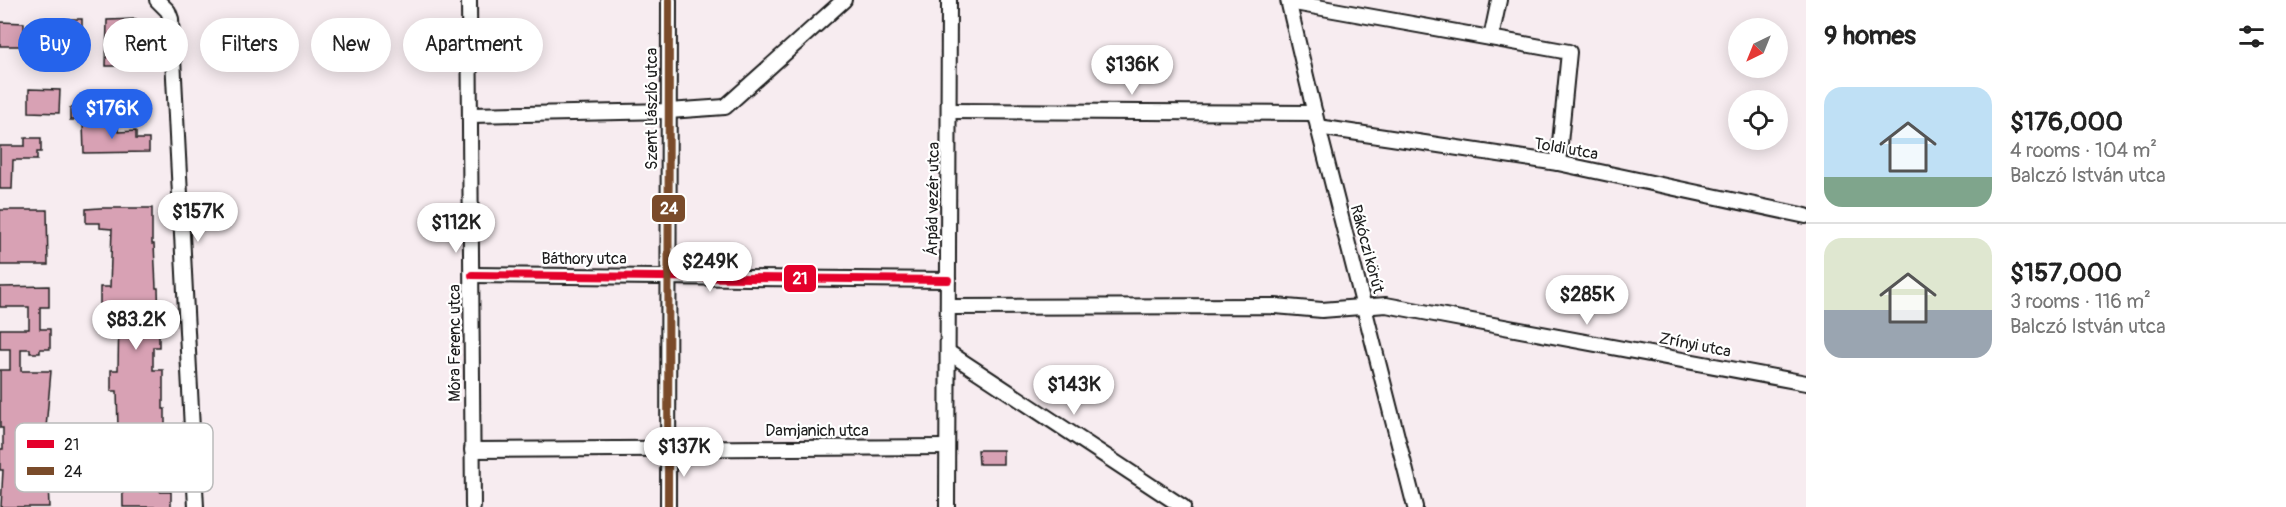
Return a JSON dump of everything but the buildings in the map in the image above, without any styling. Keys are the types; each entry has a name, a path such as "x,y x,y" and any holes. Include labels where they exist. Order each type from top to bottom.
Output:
{"street":[{"path":"157,0 168,11 171,19 192,423"},
{"name":"Móra Ferenc utca","path":"469,0 473,507"},
{"name":"Szent László utca","path":"668,507 669,0"},
{"path":"471,115 669,111 725,107 844,0"},
{"name":"Árpád vezér utca","path":"947,507 949,0"},
{"path":"1491,38 1499,0"},
{"path":"1288,1 1569,52 1558,163"},
{"name":"Rákóczi körút","path":"1288,1 1415,507"},
{"path":"950,111 1315,113"},
{"name":"Toldi utca","path":"1318,127 1558,163 1806,216"},
{"name":"Báthory utca","path":"472,275 948,280"},
{"name":"Zrínyi utca","path":"949,307 1275,306 1322,310 1386,305 1806,383"},
{"path":"948,352 1183,507"},
{"name":"Damjanich utca","path":"472,450 947,447"},
{"path":"195,492 196,507"}],"transit line":[{"name":"24","path":"668,507 669,0"},
{"name":"21","path":"472,275 948,280"}]}
